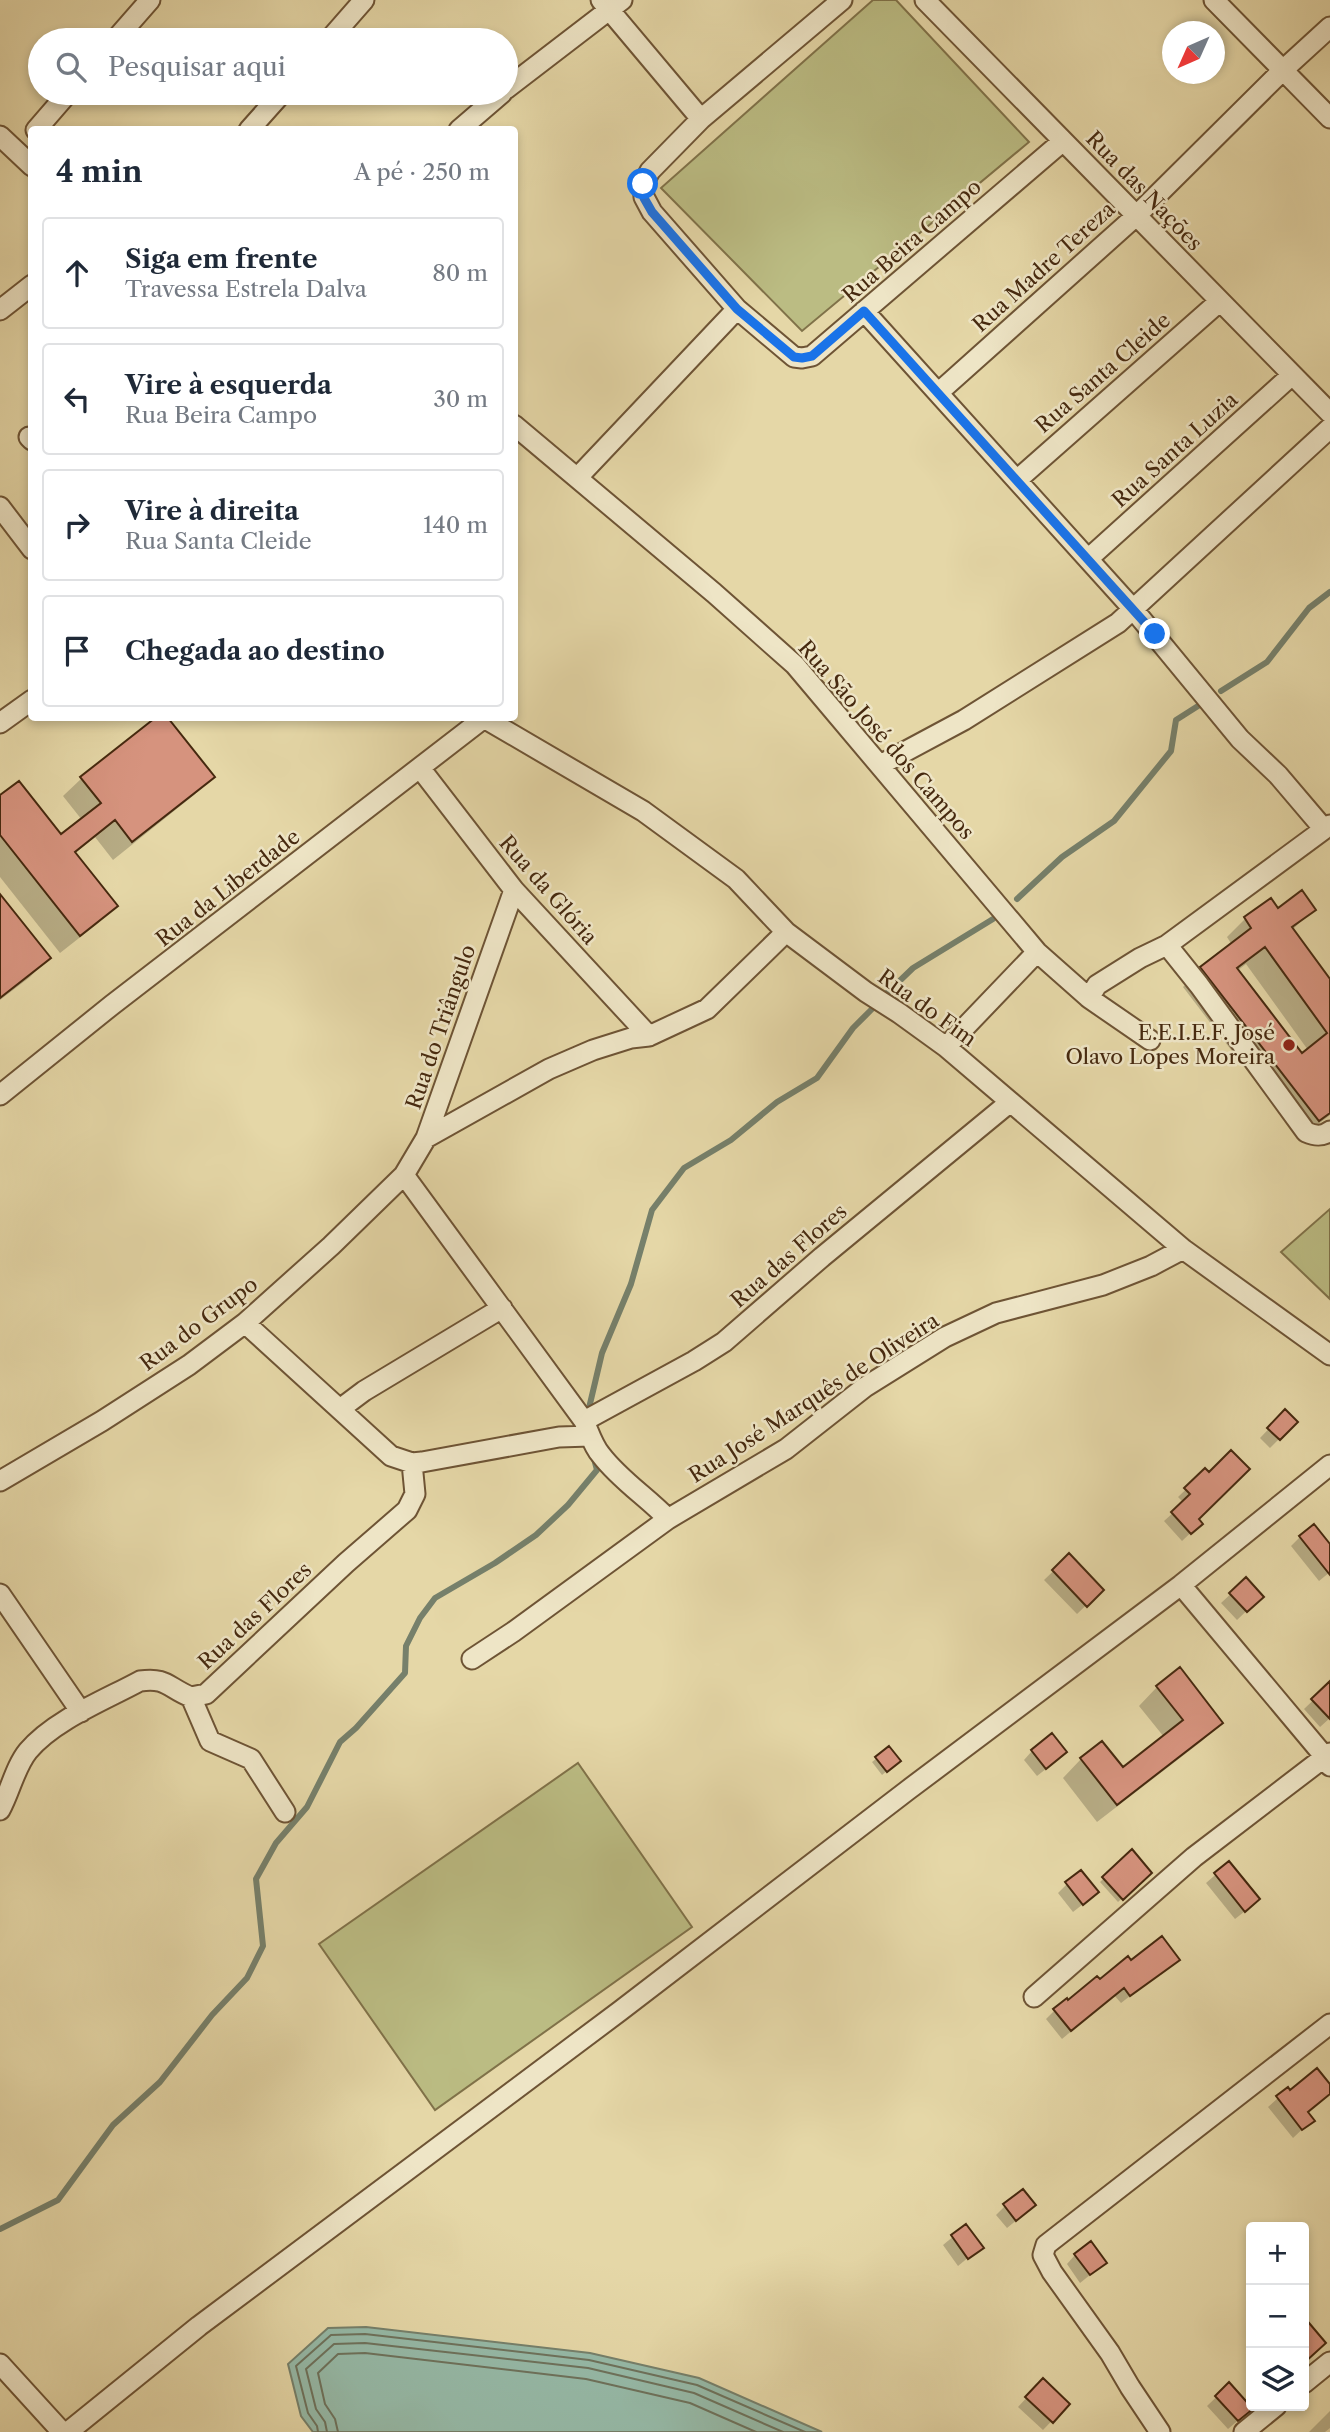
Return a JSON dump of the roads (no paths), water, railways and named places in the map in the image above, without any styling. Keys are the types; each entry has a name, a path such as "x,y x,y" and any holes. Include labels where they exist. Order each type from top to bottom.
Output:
{"street":[{"path":"126,28 150,0"},
{"path":"339,28 364,0"},
{"path":"578,477 737,309 652,212 644,198 643,184 650,171 701,119 842,0"},
{"name":"Rua das Nações","path":"925,0 1330,413"},
{"path":"1214,0 1330,117"},
{"path":"518,80 611,4 701,119"},
{"name":"Rua Madre Tereza","path":"938,393 1136,216 1330,27"},
{"path":"39,126 58,105"},
{"path":"253,126 271,105"},
{"path":"464,126 488,105"},
{"path":"0,136 28,162"},
{"path":"17,152 28,140"},
{"name":"Rua Beira Campo","path":"737,309 794,357 812,356 1063,141"},
{"path":"0,310 28,288"},
{"name":"Rua Santa Cleide","path":"1017,480 1220,301"},
{"path":"864,311 1133,608 1240,739 1327,827 1167,945 1140,957 1097,985 1089,998"},
{"name":"Rua Santa Luzia","path":"1088,558 1292,375"},
{"name":"Rua São José dos Campos","path":"518,428 714,593 795,665 1037,952 1089,998 1150,1040"},
{"path":"880,765 964,720 1118,623 1330,428"},
{"path":"0,508 28,543"},
{"path":"3,714 28,702"},
{"name":"Rua da Liberdade","path":"0,1095 112,1005 480,721"},
{"name":"Rua do Fim","path":"489,721 643,811 736,879 786,932 946,1047 1183,1249 1330,1355"},
{"name":"Rua da Glória","path":"420,768 514,890 649,1036"},
{"name":"Rua do Triângulo","path":"404,1175 426,1138 514,890"},
{"path":"426,1138 549,1069 631,1038 649,1036 707,1009 786,932"},
{"path":"1167,945 1306,1132 1315,1136 1325,1135 1330,1131"},
{"path":"946,1047 1037,952"},
{"name":"Rua das Flores","path":"0,1810 26,1752 44,1735 81,1712 140,1681 151,1679 159,1679 191,1697 206,1694 407,1510 415,1494 412,1463 582,1431 724,1342 822,1257 1009,1103"},
{"path":"404,1175 502,1308 582,1431 630,1486 653,1503 668,1519"},
{"name":"Rua do Grupo","path":"0,1481 190,1365 245,1322 331,1246 404,1175"},
{"name":"Rua José Marquês de Oliveira","path":"472,1659 513,1633 668,1519 786,1449 865,1387 945,1337 996,1313 1103,1285 1152,1266 1183,1249"},
{"path":"340,1409 364,1391 502,1308"},
{"path":"245,1322 391,1456 412,1463"},
{"path":"68,2432 199,2326 609,2020 1181,1585 1330,1465"},
{"path":"1034,1997 1184,1866 1328,1759 1181,1585"},
{"path":"0,1594 81,1712"},
{"path":"191,1697 210,1741 251,1759 285,1812"},
{"path":"1160,2432 1110,2353 1052,2272 1043,2255 1046,2245 1330,2024"},
{"path":"1309,2379 1330,2362"},
{"path":"0,2364 62,2432"},
{"path":"1244,2432 1270,2411"}],"water":[{"path":"366,2327 590,2353 699,2378 822,2432 313,2432 301,2416 288,2364 328,2328"}],"waterway":[{"path":"1221,691 1267,662 1309,608 1330,592"},
{"path":"1017,899 1062,857 1114,821 1171,751 1176,720 1198,706"},
{"path":"886,994 913,968 993,919"},
{"path":"589,1408 602,1353 631,1284 652,1210 684,1168 731,1140 777,1102 817,1078 853,1028 872,1009"},
{"path":"0,2229 58,2200 113,2125 160,2082 212,2015 247,1978 263,1946 256,1879 276,1843 307,1807 340,1742 405,1673 406,1646 420,1618 435,1598 536,1535 568,1505 597,1470 593,1455"}],"place":[{"name":"E.E.I.E.F. José Olavo Lopes Moreira","path":"1289,1045"}]}
